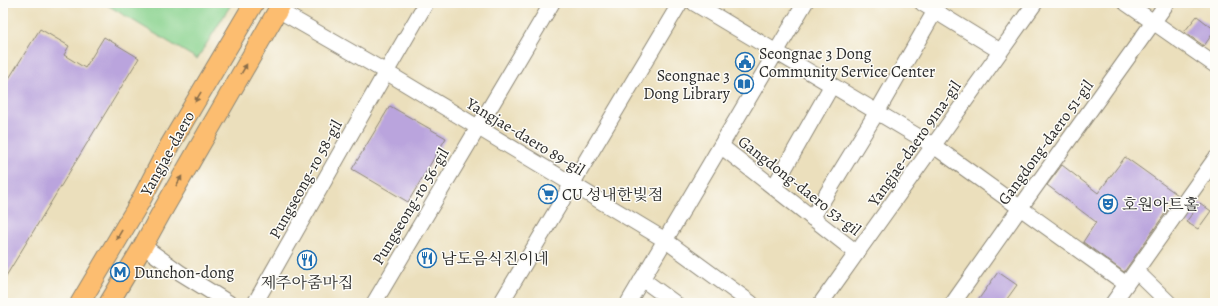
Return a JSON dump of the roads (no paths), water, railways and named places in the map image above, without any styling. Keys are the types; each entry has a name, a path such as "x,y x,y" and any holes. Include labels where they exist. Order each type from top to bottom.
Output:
{"main road":[{"name":"Yangjae-daero","path":"80,303 140,202 168,148 254,3"},
{"name":"Yangjae-daero","path":"109,303 280,7"}],"street":[{"name":"Pungseong-ro 58-gil","path":"255,303 426,3"},
{"name":"Pungseong-ro 56-gil","path":"374,303 552,3"},
{"path":"501,303 680,3"},
{"path":"694,3 934,146 1126,284"},
{"name":"Gangdong-daero 53-gil","path":"628,303 805,3"},
{"path":"922,3 1000,51"},
{"name":"Yangjae-daero 91na-gil","path":"821,303 1035,3"},
{"path":"1126,3 1215,66"},
{"name":"Gangdong-daero 51-gil","path":"953,303 1167,3"},
{"name":"Yangjae-daero 89-gil","path":"280,7 665,240 750,303"},
{"path":"812,218 877,112 935,11"},
{"path":"774,187 832,85"},
{"name":"Gangdong-daero 53-gil","path":"721,146 857,253"},
{"path":"1113,303 1215,159"},
{"path":"143,246 179,272 229,303"},
{"path":"1136,271 1169,303"},
{"path":"642,279 676,303"}],"place":[{"name":"Seongnae 3 Dong Community Service Center","path":"745,62"},
{"name":"Seongnae 3 Dong Library","path":"744,84"},
{"name":"CU 성내한빛점","path":"548,194"},
{"name":"호원아트홀","path":"1108,204"},
{"name":"남도음식진이네","path":"427,258"},
{"name":"제주아줌마집","path":"307,260"},
{"name":"Dunchon-dong","path":"120,272"}]}
